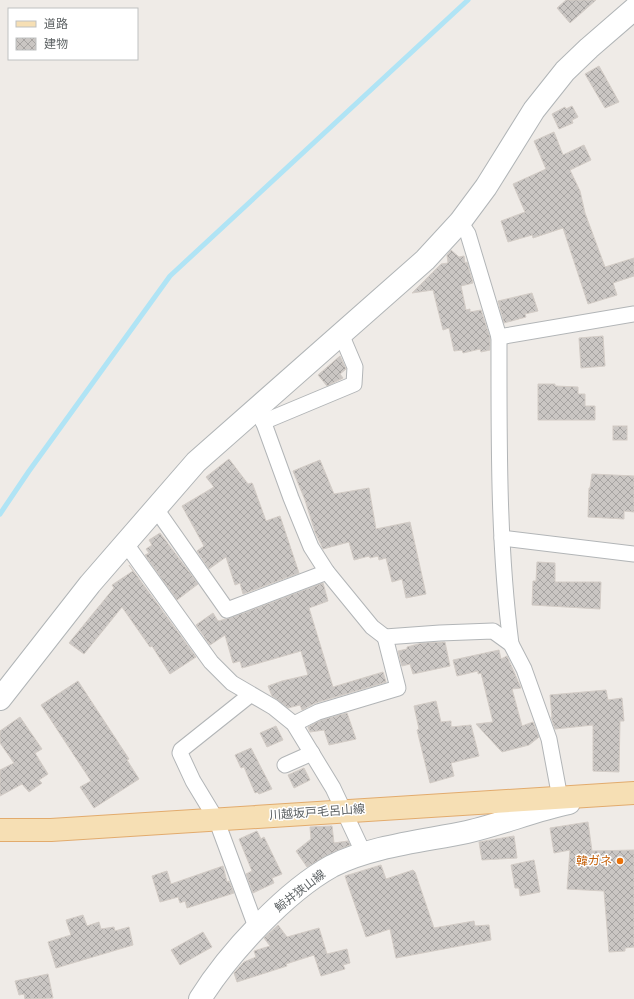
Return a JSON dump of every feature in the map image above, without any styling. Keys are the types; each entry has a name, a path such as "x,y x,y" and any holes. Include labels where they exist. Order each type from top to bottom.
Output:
{"main road":[{"name":"川越坂戸毛呂山線","path":"0,830 52,830 342,810 630,793"}],"street":[{"path":"0,699 90,584 196,462 261,415 341,334 426,260 460,222 486,187 534,110 565,71 634,9"},
{"path":"460,222 468,234 499,337 504,590 511,644 524,669 549,739 560,798"},
{"path":"499,337 634,314"},
{"path":"261,415 354,384 355,367 341,334"},
{"path":"261,415 311,547 327,572 372,627 386,637 493,631 511,644"},
{"path":"156,508 227,610 327,572"},
{"path":"502,538 634,554"},
{"path":"126,544 211,662 232,683 273,708 294,724 333,788 342,810 364,854"},
{"path":"294,724 318,712 398,688 386,637"},
{"path":"250,695 181,750 180,753 193,781 216,819 256,927"},
{"path":"285,764 312,753"},
{"path":"432,838 468,832 560,805 630,793"},
{"path":"468,832 475,820 472,803"},
{"path":"432,838 460,824 465,817 468,806 472,803"},
{"path":"402,807 426,808 440,813 443,820 441,830 432,838"},
{"name":"鯨井狭山線","path":"200,999 208,986 256,927 300,889 332,866 364,854 432,838"}],"building":[{"path":"566,0 596,0 570,23 557,8"},
{"path":"599,66 619,102 605,108 585,74"},
{"path":"572,106 578,117 572,120 573,123 559,129 552,114 565,107 566,109"},
{"path":"554,132 563,155 584,145 591,160 570,170 580,191 585,213 605,267 634,258 634,276 613,283 617,295 588,304 563,228 533,238 532,235 508,242 501,221 525,212 513,184 546,169 534,141"},
{"path":"451,250 459,257 464,256 465,263 467,262 473,283 461,286 466,310 470,309 470,312 481,310 490,338 490,350 481,352 480,349 463,353 462,350 454,351 449,328 443,330 433,290 412,293 441,264 448,263 447,255"},
{"path":"532,293 538,311 525,314 526,317 504,323 498,301"},
{"path":"603,336 605,366 581,368 579,338"},
{"path":"340,356 346,369 340,374 343,378 327,386 318,375"},
{"path":"538,384 555,384 555,386 578,387 578,394 585,394 585,406 595,406 595,420 538,420"},
{"path":"613,426 627,426 627,440 613,440"},
{"path":"229,459 248,484 252,483 266,521 280,516 299,573 243,594 240,583 235,585 226,557 209,569 197,551 204,546 182,506 214,487 206,477"},
{"path":"320,460 334,494 369,488 376,529 410,522 426,594 406,598 402,579 392,582 386,558 379,560 378,556 370,558 369,556 354,560 349,542 323,549 315,532 305,500 293,471"},
{"path":"592,474 634,476 634,512 624,511 624,519 588,517 589,488"},
{"path":"160,533 198,584 177,600 145,555 149,553 146,549 152,545 149,540"},
{"path":"537,562 555,563 555,582 601,582 600,609 532,605 533,581 536,581"},
{"path":"129,565 196,657 170,674 152,646 150,647 122,607 84,654 69,643 114,588 112,585 133,571"},
{"path":"323,583 328,601 309,608 333,687 383,672 386,682 315,703 302,710 300,705 288,708 272,696 268,686 308,675 301,651 242,668 240,661 233,663 225,635 210,645 196,625 213,613 218,621 230,618"},
{"path":"445,642 450,666 413,674 410,664 402,666 398,651 422,643"},
{"path":"499,650 501,659 507,656 521,688 512,689 522,726 533,722 539,737 529,745 502,752 476,724 493,722 481,673 478,674 478,671 457,676 453,660"},
{"path":"78,681 129,759 127,760 139,779 94,808 80,787 91,781 41,705"},
{"path":"606,690 608,700 622,698 624,721 620,721 619,772 593,771 593,725 555,729 551,717 550,695"},
{"path":"436,701 441,722 451,721 451,727 471,725 479,756 451,763 454,776 430,783 417,730 419,729 414,706"},
{"path":"347,713 356,739 329,745 324,730 310,732 308,727 321,720"},
{"path":"20,717 42,749 35,753 48,774 39,780 42,783 29,792 22,784 0,796 0,770 14,763 0,743 0,731"},
{"path":"276,726 283,740 267,747 260,733"},
{"path":"251,748 272,789 259,794 257,792 255,793 244,767 241,768 235,755"},
{"path":"304,768 310,780 294,788 288,775"},
{"path":"588,822 592,851 634,850 634,947 625,948 625,951 609,952 604,891 567,889 570,850 554,853 550,828"},
{"path":"332,826 334,843 348,841 350,845 327,855 307,867 296,851 311,839 310,827"},
{"path":"257,831 261,839 264,837 282,874 272,878 274,883 253,893 246,874 252,871 239,839"},
{"path":"514,836 517,858 482,860 479,842"},
{"path":"534,860 540,892 520,896 519,888 515,888 511,865"},
{"path":"381,865 386,879 413,870 415,872 434,928 474,921 475,926 489,925 491,940 396,958 390,929 366,937 345,876"},
{"path":"223,866 227,882 229,881 234,893 187,908 185,901 180,903 178,897 160,902 152,876 167,871 171,884"},
{"path":"83,915 87,926 99,922 101,929 114,927 115,931 129,927 133,945 56,968 48,942 71,935 66,920"},
{"path":"278,925 287,937 319,928 327,954 347,949 350,963 343,965 345,969 321,976 314,955 286,964 287,966 237,982 234,973 244,962 256,957 254,951 270,946 264,938"},
{"path":"203,932 212,947 180,965 171,950"},
{"path":"48,974 53,998 25,999 24,994 19,995 15,981"}],"waterway":[{"path":"0,514 29,471 170,276 468,0"}],"place":[{"name":"韓ガネ","path":"620,861"}]}
